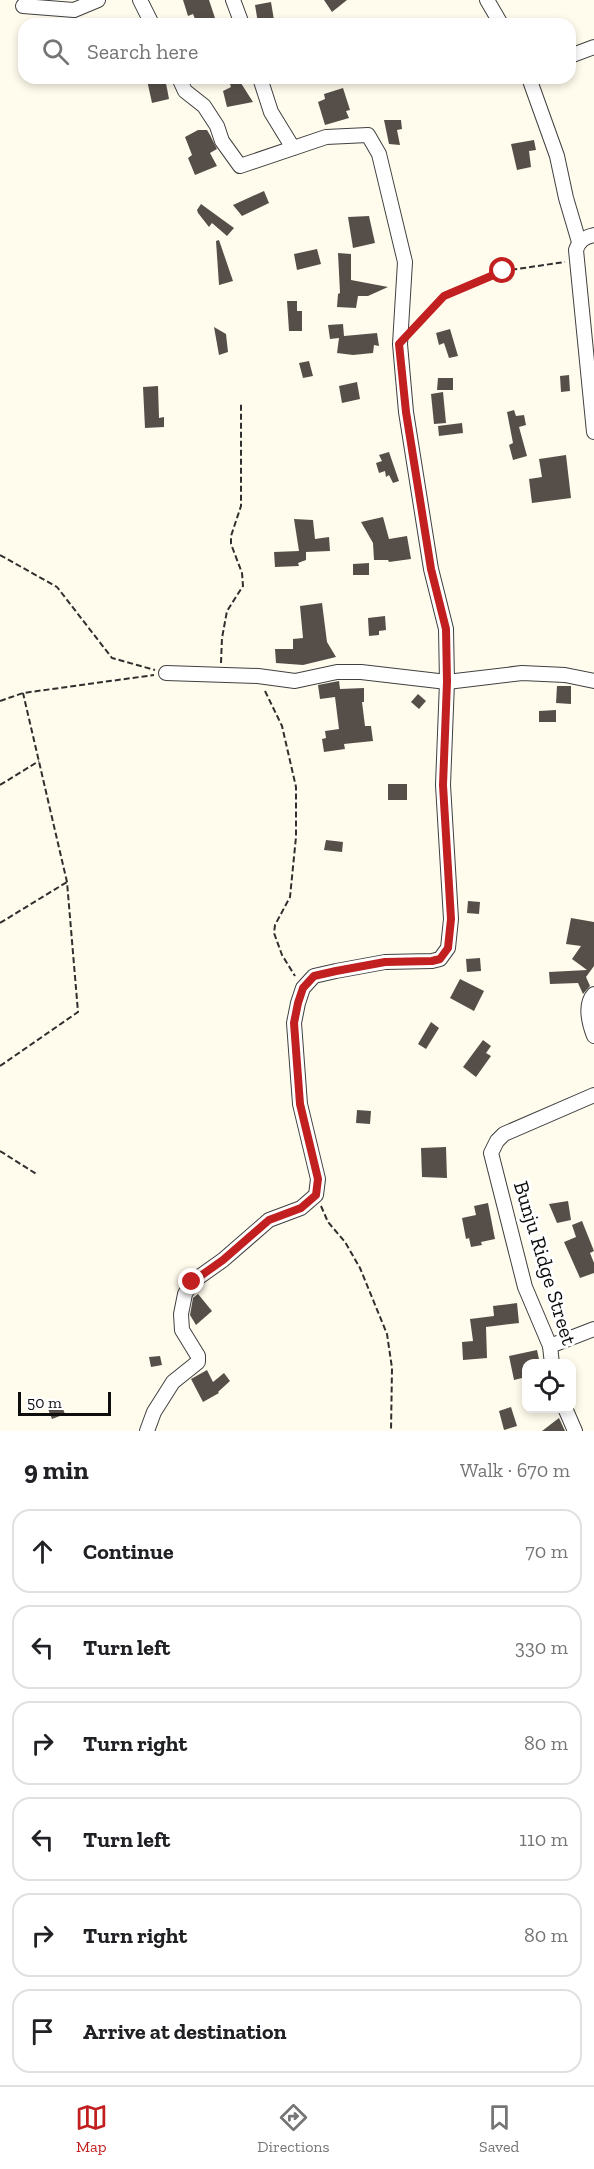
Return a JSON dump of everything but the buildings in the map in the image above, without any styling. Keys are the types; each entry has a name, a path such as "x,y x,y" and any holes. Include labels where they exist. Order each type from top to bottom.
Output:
{"street":[{"path":"23,6 74,10 98,0"},
{"path":"140,0 149,18"},
{"path":"233,0 240,18"},
{"path":"487,0 498,18"},
{"path":"576,54 594,47"},
{"path":"147,1431 154,1412 172,1382 198,1362 198,1356 182,1330 181,1314 185,1294 192,1282 223,1260 269,1220 301,1208 316,1195 318,1179 300,1104 294,1023 303,988 314,976 336,971 385,962 440,959 448,948 451,919 443,785 447,682 446,629 431,569 406,412 399,344 405,262 379,154 368,135 326,137 240,166 222,141 217,126 204,106 185,90 182,84"},
{"path":"262,84 271,112 294,148"},
{"path":"531,84 557,156 579,242"},
{"path":"594,235 587,236 579,242 576,250 594,432"},
{"path":"166,673 258,676 295,681 337,672 361,672 447,682 522,673 565,675 594,681"},
{"path":"594,994 589,999 588,1011 594,1036"},
{"name":"Bunju Ridge Street","path":"551,1359 550,1346 525,1287 491,1153 497,1141 504,1134 594,1095"},
{"path":"550,1346 594,1329"},
{"path":"567,1413 575,1431"}],"path":[{"path":"399,344 444,296 503,271 577,260"},
{"path":"221,675 222,638 227,611 243,586 242,573 231,544 231,536 241,506 241,403"},
{"path":"0,555 57,587 112,658 166,673"},
{"path":"0,701 24,693 166,673"},
{"path":"258,676 282,726 296,787 296,837 292,887 290,897 275,925 274,933 282,955 303,988"},
{"path":"0,1066 78,1012 67,882 24,693"},
{"path":"0,785 39,761"},
{"path":"0,923 67,882"},
{"path":"0,1151 38,1175"},
{"path":"316,1195 328,1222 345,1242 360,1268 387,1334 392,1368 391,1431"}],"route":[{"path":"192,1282 223,1260 269,1220 301,1208 316,1195 318,1179 300,1104 294,1023 303,988 314,976 385,962 432,961 440,959 448,948 451,919 443,785 447,682 446,629 431,569 406,412 399,344 444,296 503,271"}]}
